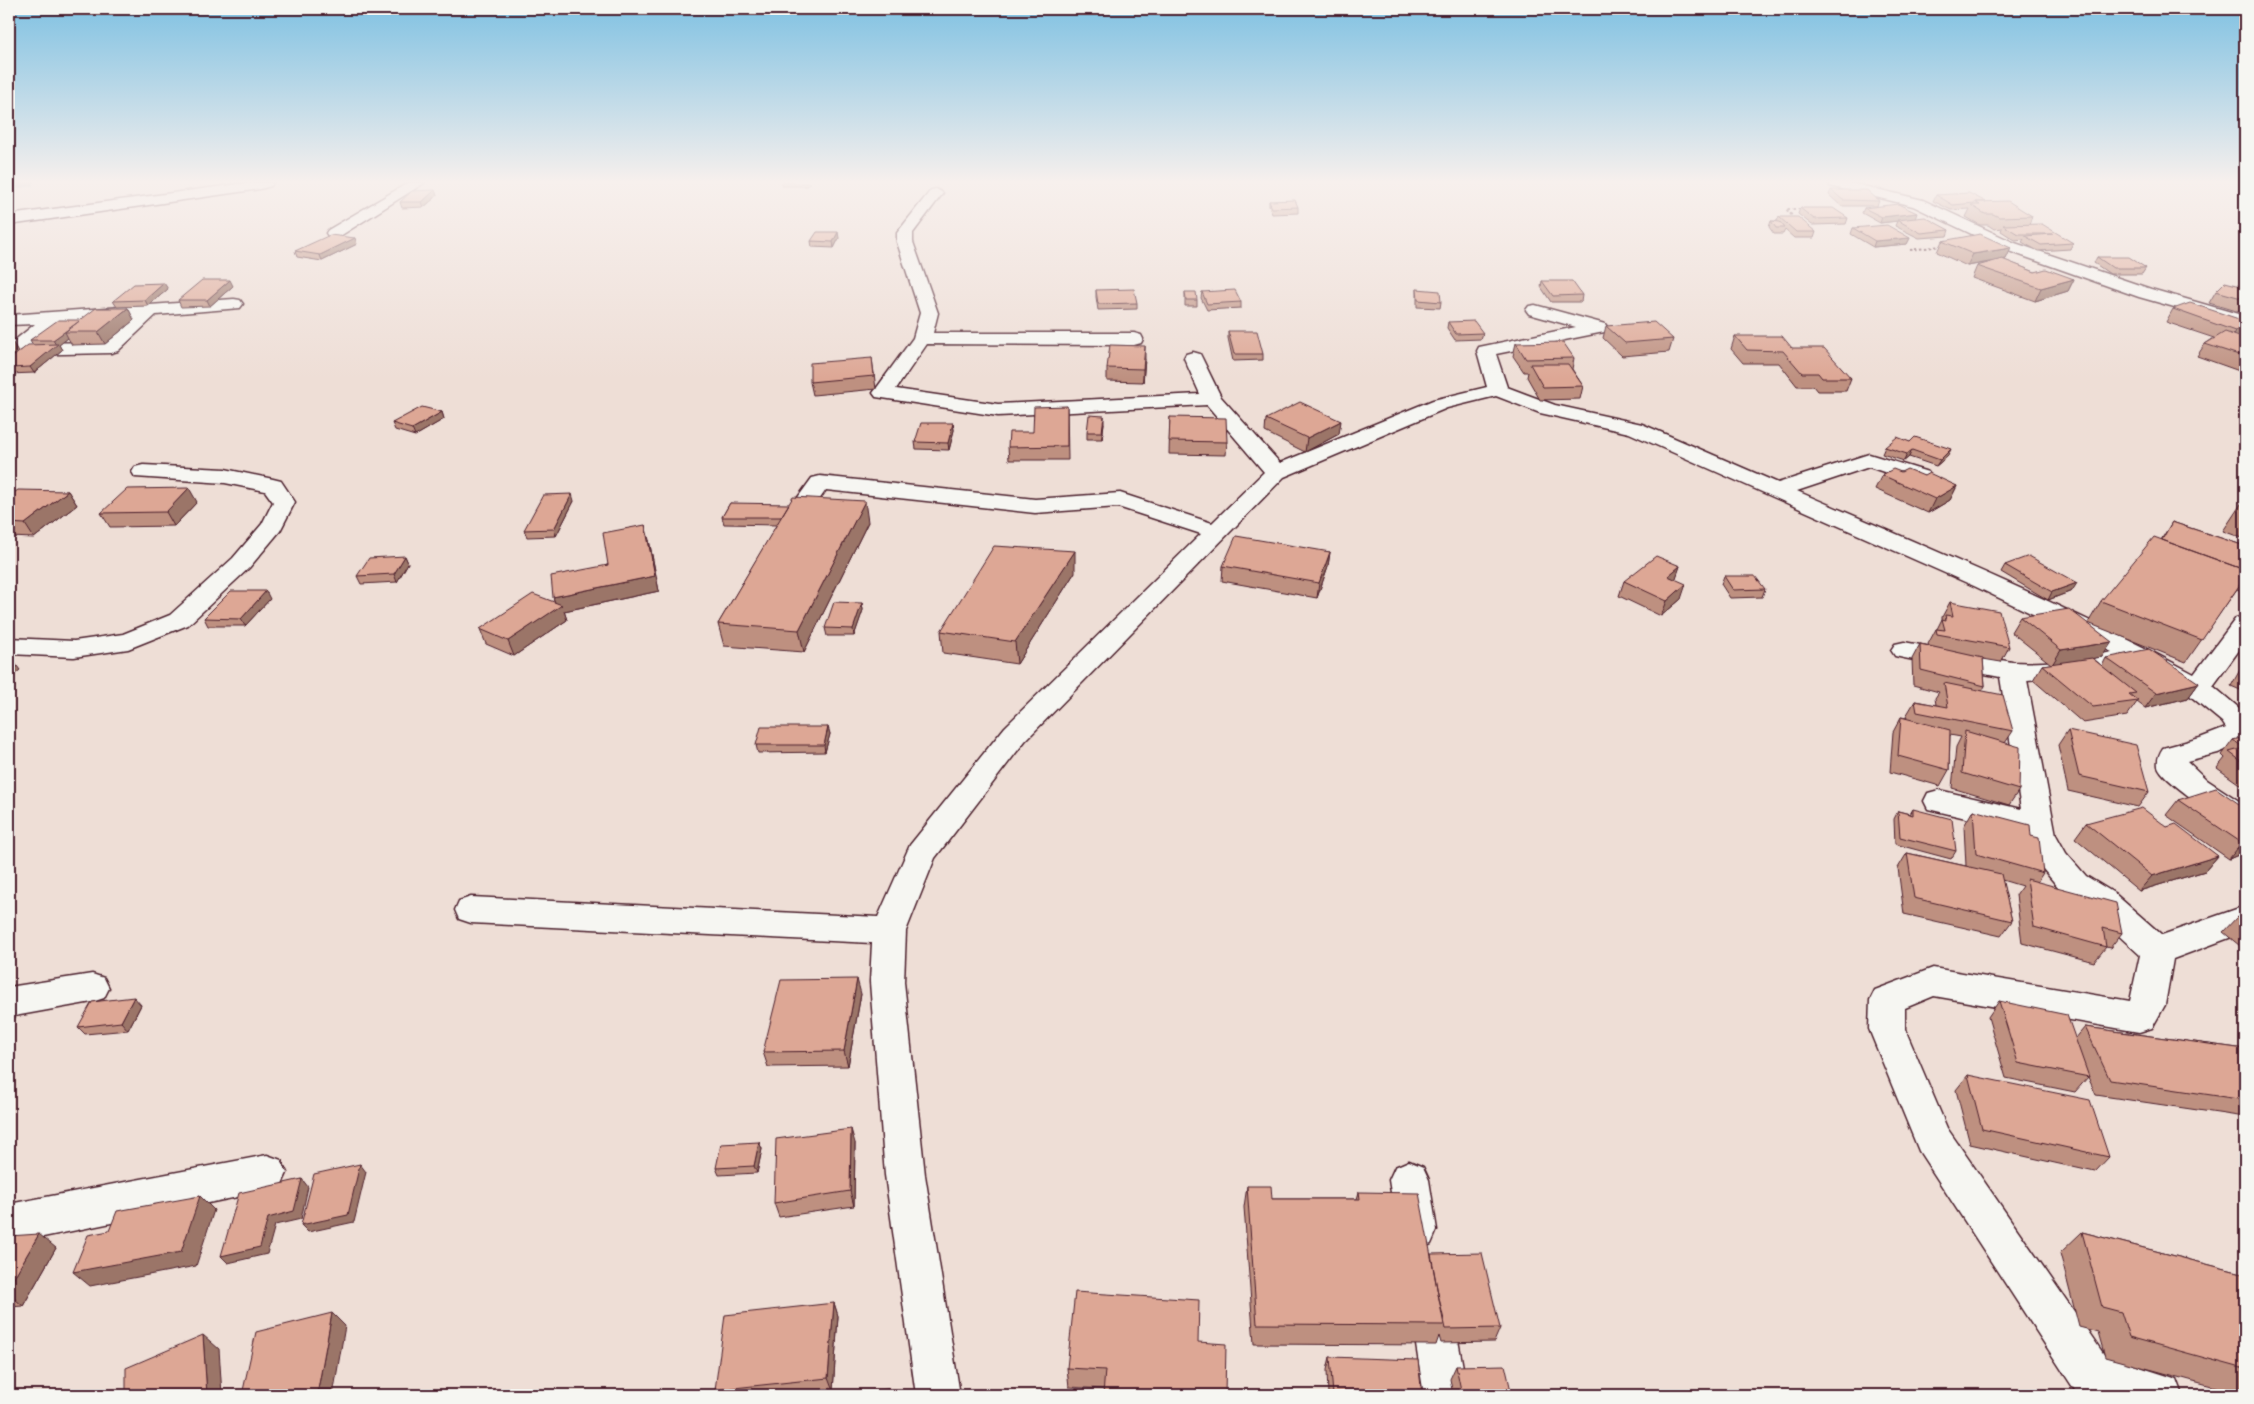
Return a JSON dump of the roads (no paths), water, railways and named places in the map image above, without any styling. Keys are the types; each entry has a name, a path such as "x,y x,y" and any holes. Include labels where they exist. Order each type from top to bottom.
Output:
{"street":[{"path":"907,249 929,313 922,338 883,393 998,410 1212,399"},
{"path":"2017,249 2144,293 2245,322"},
{"path":"9,320 234,304"},
{"path":"54,316 16,349 111,347 151,310"},
{"path":"1498,390 1486,351 1599,328 1535,310"},
{"path":"922,338 1134,339"},
{"path":"1193,358 1212,399 1276,472"},
{"path":"938,1395 906,1175 887,982 889,931 921,853 1015,734 1276,472 1440,404 1498,390 1522,402 1574,416 1635,428 1983,581 2139,655 2198,688 2233,716 2242,732 2208,746 2173,755 2173,767 2197,787 2245,820"},
{"path":"1778,490 1869,460 1920,477"},
{"path":"9,646 74,649 128,641 179,620 241,563 272,526 284,502 272,486 225,476 143,472"},
{"path":"776,546 820,482 1035,506 1120,500 1217,532"},
{"path":"2198,688 2245,624"},
{"path":"1904,650 2012,672 2050,672 2139,655"},
{"path":"2012,672 2041,835 2054,861 2075,885 2103,902 2158,951"},
{"path":"1939,801 2039,824"},
{"path":"471,910 889,931"},
{"path":"2158,951 2245,919"},
{"path":"2158,951 2147,1005 2139,1017 1932,982 1887,1000 1887,1029 1933,1139 2096,1384 2162,1395"},
{"path":"9,1002 92,988"},
{"path":"9,1224 267,1174"},
{"path":"1409,1180 1446,1395"}]}
